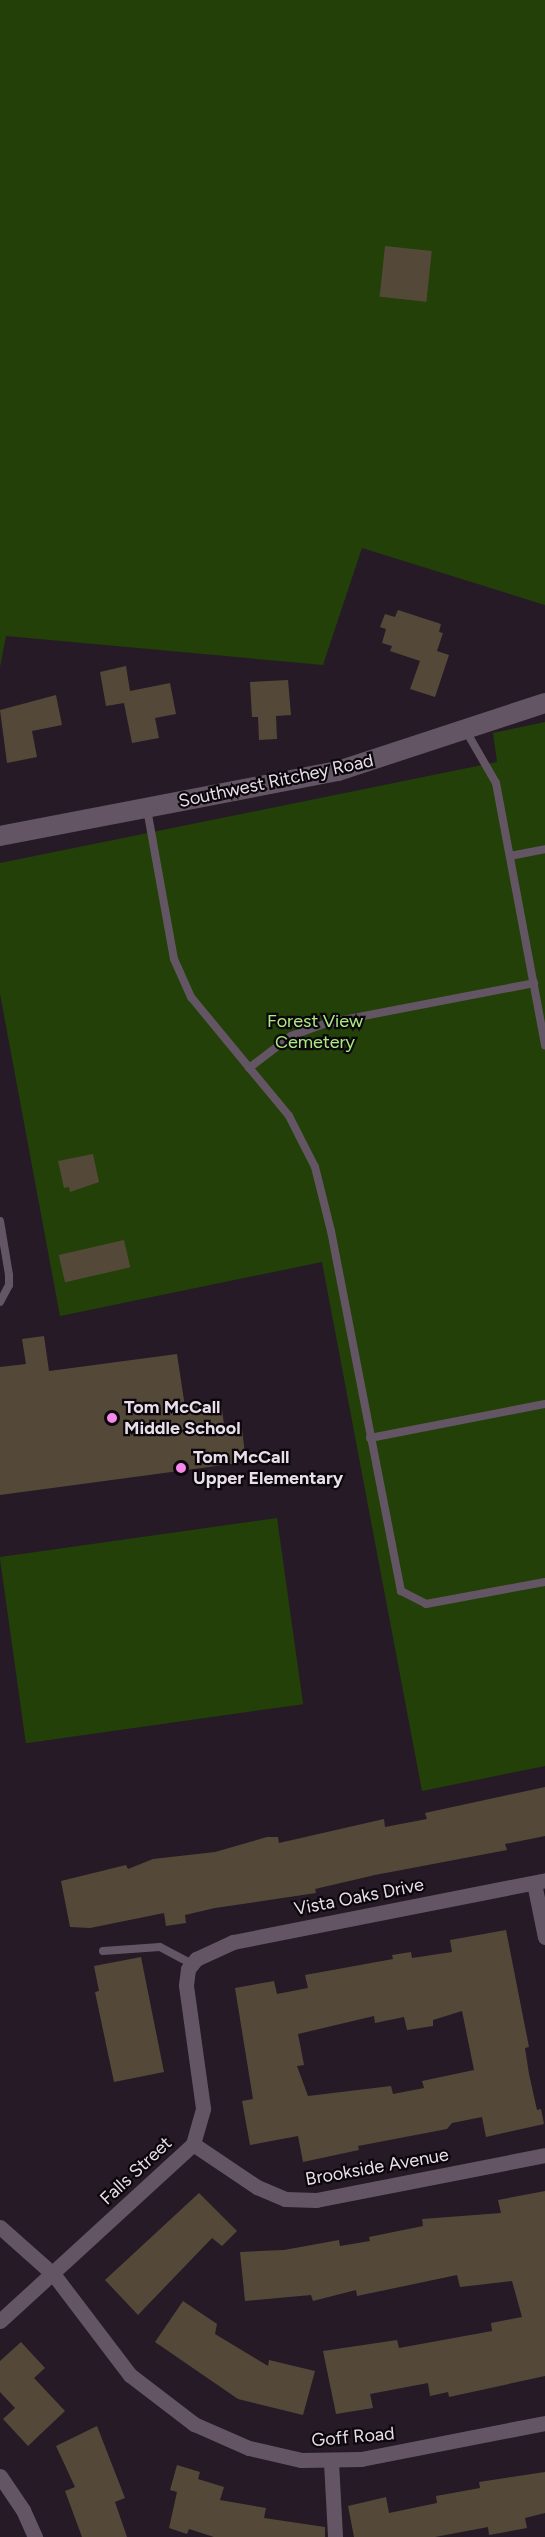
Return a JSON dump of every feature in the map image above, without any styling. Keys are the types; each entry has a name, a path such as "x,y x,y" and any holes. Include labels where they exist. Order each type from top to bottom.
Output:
{"street":[{"name":"Southwest Ritchey Road","path":"0,837 338,771 466,731 545,703"},
{"path":"539,1882 545,1937"},
{"name":"Vista Oaks Drive","path":"190,1966 210,1950 233,1942 539,1882"},
{"name":"Falls Street","path":"0,2321 54,2275 193,2144 203,2108 186,1984 190,1966"},
{"name":"Brookside Avenue","path":"193,2144 257,2187 285,2199 316,2200 545,2155"},
{"name":"Goff Road","path":"0,2227 54,2275 130,2375 165,2405 194,2424 249,2448 301,2460 331,2462 391,2455 545,2423"},
{"path":"331,2462 335,2537"},
{"path":"0,2476 23,2510 35,2537"}],"lane":[{"path":"466,731 496,783 545,1045"},
{"path":"147,808 174,959 191,997 289,1116 315,1167 332,1232 397,1582 408,1598 435,1603 545,1582"},
{"path":"510,856 545,849"},
{"path":"249,1068 291,1036 327,1023 534,983"},
{"path":"0,1221 9,1286 0,1302"},
{"path":"370,1438 545,1404"},
{"path":"103,1951 160,1947 190,1966"}],"green space":[{"path":"0,0 545,0 545,605 362,548 323,665 6,636 0,667"},
{"name":"Forest View Cemetery","path":"545,722 545,1766 422,1791 322,1262 60,1316 0,994 0,863 497,762 493,733"},
{"path":"277,1518 303,1704 26,1743 0,1557"}],"building":[{"path":"385,246 432,251 426,302 380,297"},
{"path":"398,610 441,624 439,632 443,633 437,651 449,655 435,697 410,689 420,661 390,651 392,646 382,643 386,629 380,627 385,614 395,617"},
{"path":"126,666 130,691 170,683 176,714 155,718 159,738 132,743 124,703 106,706 100,672"},
{"path":"288,680 291,715 276,716 277,739 259,740 258,717 252,717 250,682"},
{"path":"56,695 62,725 32,731 37,757 7,763 0,710"},
{"path":"93,1154 99,1182 70,1192 69,1187 64,1188 58,1161"},
{"path":"124,1240 130,1267 65,1282 59,1255"},
{"name":"Tom McCall Middle School","path":"44,1336 49,1371 177,1354 185,1407 221,1402 225,1432 242,1429 246,1462 0,1495 0,1367 26,1364 22,1339"},
{"path":"545,1787 545,1836 505,1844 507,1850 375,1875 315,1889 316,1893 215,1908 185,1915 186,1923 166,1926 164,1913 90,1928 70,1927 61,1881 126,1865 128,1869 153,1859 215,1852 267,1837 278,1837 279,1843 384,1819 385,1827 427,1819 425,1813"},
{"path":"506,1930 529,2047 525,2048 529,2074 537,2110 541,2109 544,2124 486,2137 482,2117 452,2123 447,2129 358,2146 359,2150 303,2162 298,2136 250,2145 242,2101 253,2099 235,1988 274,1981 277,1994 308,1988 305,1975 393,1959 392,1955 411,1952 412,1958 452,1952 450,1940","holes":["462,2011 474,2070 422,2081 424,2088 393,2094 391,2086 308,2096 297,2066 304,2065 298,2034 374,2016 375,2023 404,2017 407,2030 433,2026 433,2020"]},
{"path":"141,1957 164,2072 114,2082 95,1992 99,1991 94,1966"},
{"path":"545,2191 545,2376 449,2397 448,2392 430,2396 428,2383 370,2394 373,2408 336,2414 323,2351 397,2340 399,2348 492,2331 491,2323 522,2317 512,2281 460,2287 457,2275 357,2296 356,2290 313,2301 311,2295 245,2301 240,2252 284,2250 339,2240 340,2246 370,2241 369,2237 423,2226 422,2219 501,2213 498,2200"},
{"path":"199,2193 237,2231 222,2246 212,2238 138,2315 105,2280"},
{"path":"183,2301 217,2324 215,2334 268,2366 269,2360 315,2371 303,2415 238,2399 155,2342"},
{"path":"21,2342 45,2368 34,2378 65,2411 28,2446 3,2419 15,2408 0,2392 0,2361"},
{"path":"97,2426 125,2498 115,2502 127,2537 82,2537 65,2491 75,2487 56,2446"},
{"path":"177,2465 200,2472 198,2479 224,2487 220,2500 266,2508 264,2518 325,2527 325,2537 214,2537 189,2529 187,2534 169,2528 177,2492 170,2490"},
{"path":"545,2472 545,2513 525,2518 527,2528 489,2535 488,2527 435,2537 354,2537 348,2506 386,2497 389,2513 437,2503 436,2496 480,2488 479,2482"}],"place":[{"name":"Tom McCall Middle School","path":"112,1418"},
{"name":"Tom McCall Upper Elementary","path":"181,1468"}]}
